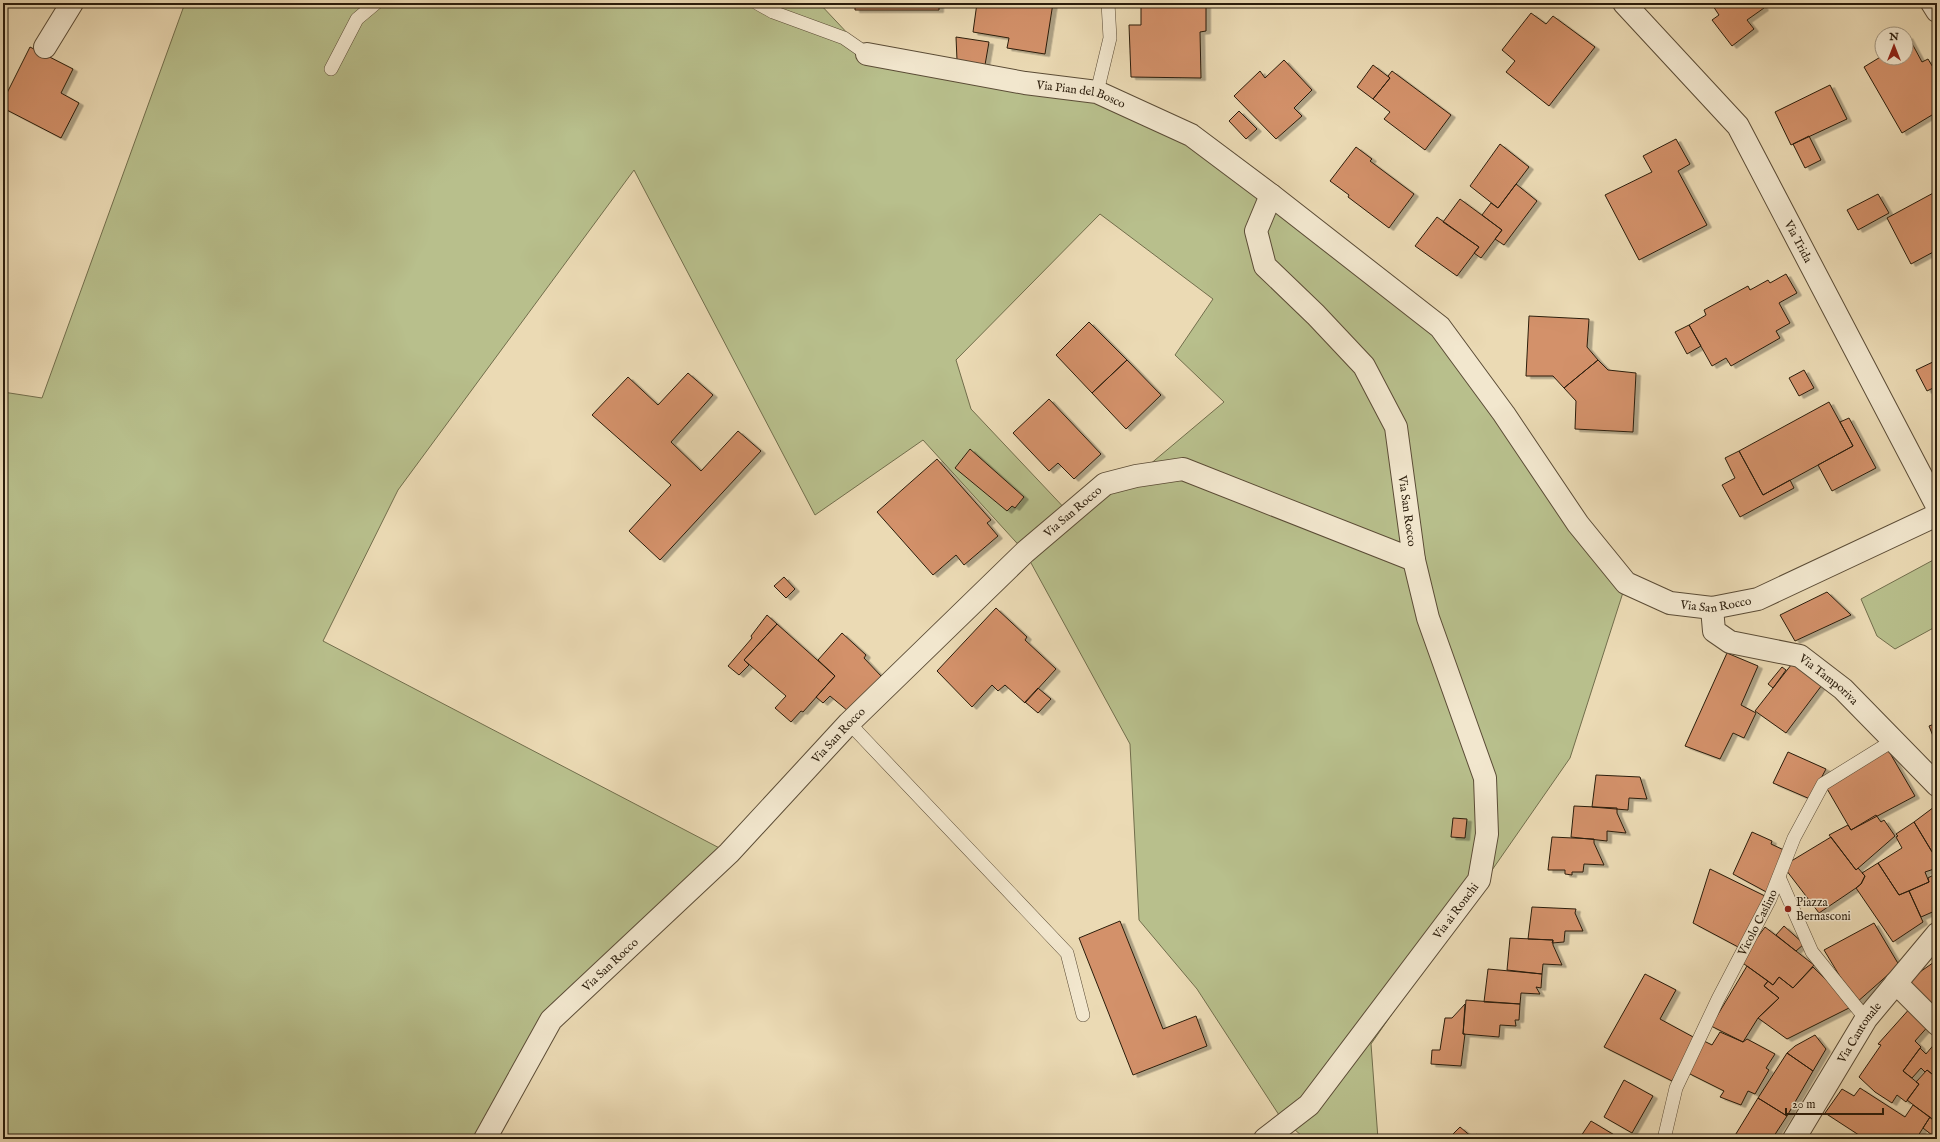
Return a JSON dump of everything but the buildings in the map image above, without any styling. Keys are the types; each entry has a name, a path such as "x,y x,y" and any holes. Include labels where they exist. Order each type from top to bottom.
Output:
{"street":[{"path":"45,47 72,3"},
{"name":"Via Trida","path":"1624,3 1738,126 1937,506"},
{"path":"1932,3 1937,11"},
{"name":"Via Pian del Bosco","path":"867,54 1025,83 1097,92 1191,135 1271,195"},
{"name":"Via San Rocco","path":"485,1139 551,1020 729,853 849,723 1025,552 1106,484 1136,476 1183,469 1414,560 1396,427 1364,366 1316,315 1265,266 1256,231 1271,195 1440,328 1504,414 1578,524 1626,583 1670,603 1712,608 1758,598 1937,515"},
{"name":"Via ai Ronchi","path":"1265,1139 1309,1105 1479,880 1487,834 1485,778 1428,618 1414,560"},
{"name":"Via Tamporiva","path":"1712,608 1714,631 1730,642 1800,656 1843,689 1937,785"},
{"name":"Via Cantonale","path":"1794,1139 1866,1019 1937,934"},
{"path":"1896,983 1937,1024"}],"lane":[{"path":"331,69 357,19 376,3"},
{"path":"757,3 773,12 844,38 867,54"},
{"path":"1097,92 1110,38 1108,3"},
{"path":"849,723 1067,953 1083,1014"},
{"name":"Vicolo Caslino","path":"1664,1139 1676,1088 1718,999 1759,923 1794,838 1823,784 1894,740"},
{"path":"1779,877 1812,952 1866,1019"}],"green space":[{"path":"185,3 819,3 867,54 1097,92 1191,135 1440,327 1626,583 1570,758 1371,1044 1378,1139 1305,1139 1279,1115 1197,989 1139,920 1130,744 1025,552 923,440 815,515 634,170 398,490 323,641 729,853 551,1020 485,1139 3,1139 3,392 42,398","holes":["1100,214 1213,299 1175,355 1224,402 1136,476 1070,514 971,409 956,360"]},
{"path":"1937,558 1937,626 1895,649 1877,636 1861,599"}],"place":[{"name":"Piazza Bernasconi","path":"1788,909"}]}
